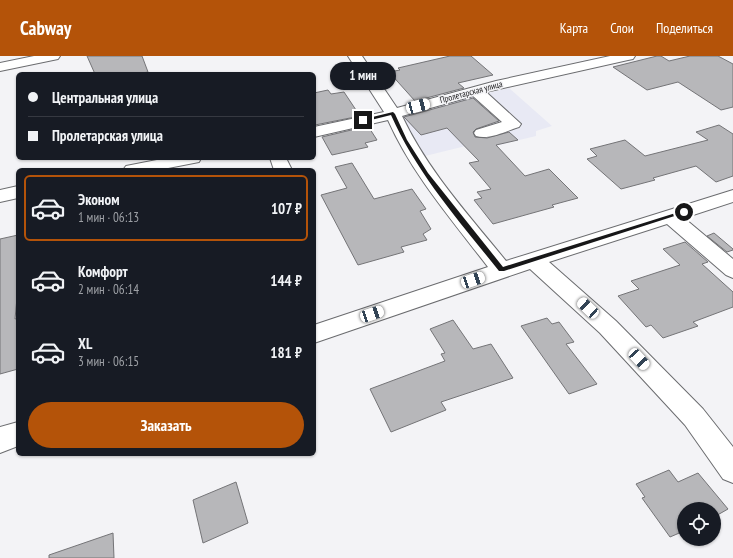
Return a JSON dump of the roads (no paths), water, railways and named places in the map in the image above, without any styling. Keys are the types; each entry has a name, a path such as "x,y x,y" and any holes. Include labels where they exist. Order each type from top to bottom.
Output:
{"street":[{"path":"0,67 53,56"},
{"path":"355,56 393,114 405,140 426,174 502,270"},
{"name":"Пролетарская улица","path":"316,132 393,114 563,69 628,56"},
{"path":"476,91 513,124 482,133"},
{"path":"142,168 183,160"},
{"path":"0,196 16,192"},
{"path":"316,333 502,270 733,196"},
{"path":"670,216 733,270"},
{"path":"533,260 608,327 639,359 694,417 733,469"},
{"path":"0,440 16,435"}]}
